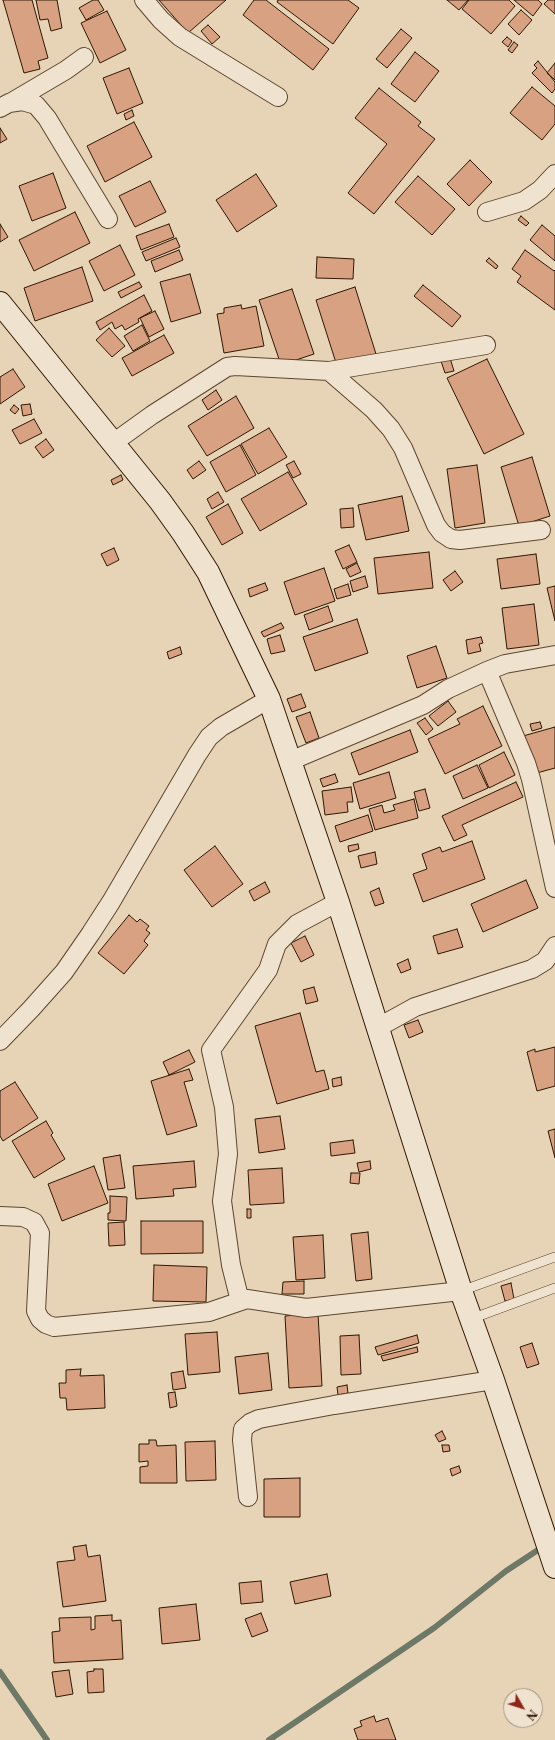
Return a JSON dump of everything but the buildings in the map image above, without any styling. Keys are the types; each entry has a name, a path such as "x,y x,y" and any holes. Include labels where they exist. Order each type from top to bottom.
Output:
{"main road":[{"path":"0,303 160,501 183,533 208,572 269,698 338,902 461,1291 493,1380 536,1514 555,1567"}],"street":[{"path":"144,0 161,20 180,38 278,97"},
{"path":"4,106 66,70 84,57"},
{"path":"4,106 22,101 36,105 48,118 108,219"},
{"path":"487,212 524,201 540,190 555,174"},
{"path":"113,443 152,415 227,367 235,366 329,371 486,344"},
{"path":"329,371 374,410 391,429 403,448 436,525 442,533 451,539 460,540 541,530"},
{"path":"290,761 423,704 448,689 487,670 505,664 555,655"},
{"path":"487,670 528,768 555,888"},
{"path":"0,1041 64,972 91,933 111,902 197,754 209,737 220,727 269,698"},
{"path":"240,1301 231,1265 222,1201 228,1154 224,1107 211,1050 268,970 277,944 297,924 338,902"},
{"path":"377,1028 415,1007 532,969 545,961 555,946"},
{"path":"0,1216 23,1217 34,1222 40,1233 36,1312 46,1324 54,1327 209,1312 247,1300 306,1308 461,1291"},
{"path":"248,1498 242,1440 243,1429 250,1423 259,1419 334,1405 493,1380"}],"lane":[{"path":"461,1291 555,1257"},
{"path":"471,1319 555,1288"}],"waterway":[{"path":"269,1740 434,1628 506,1571 544,1546"},
{"path":"0,1672 47,1740"}]}
